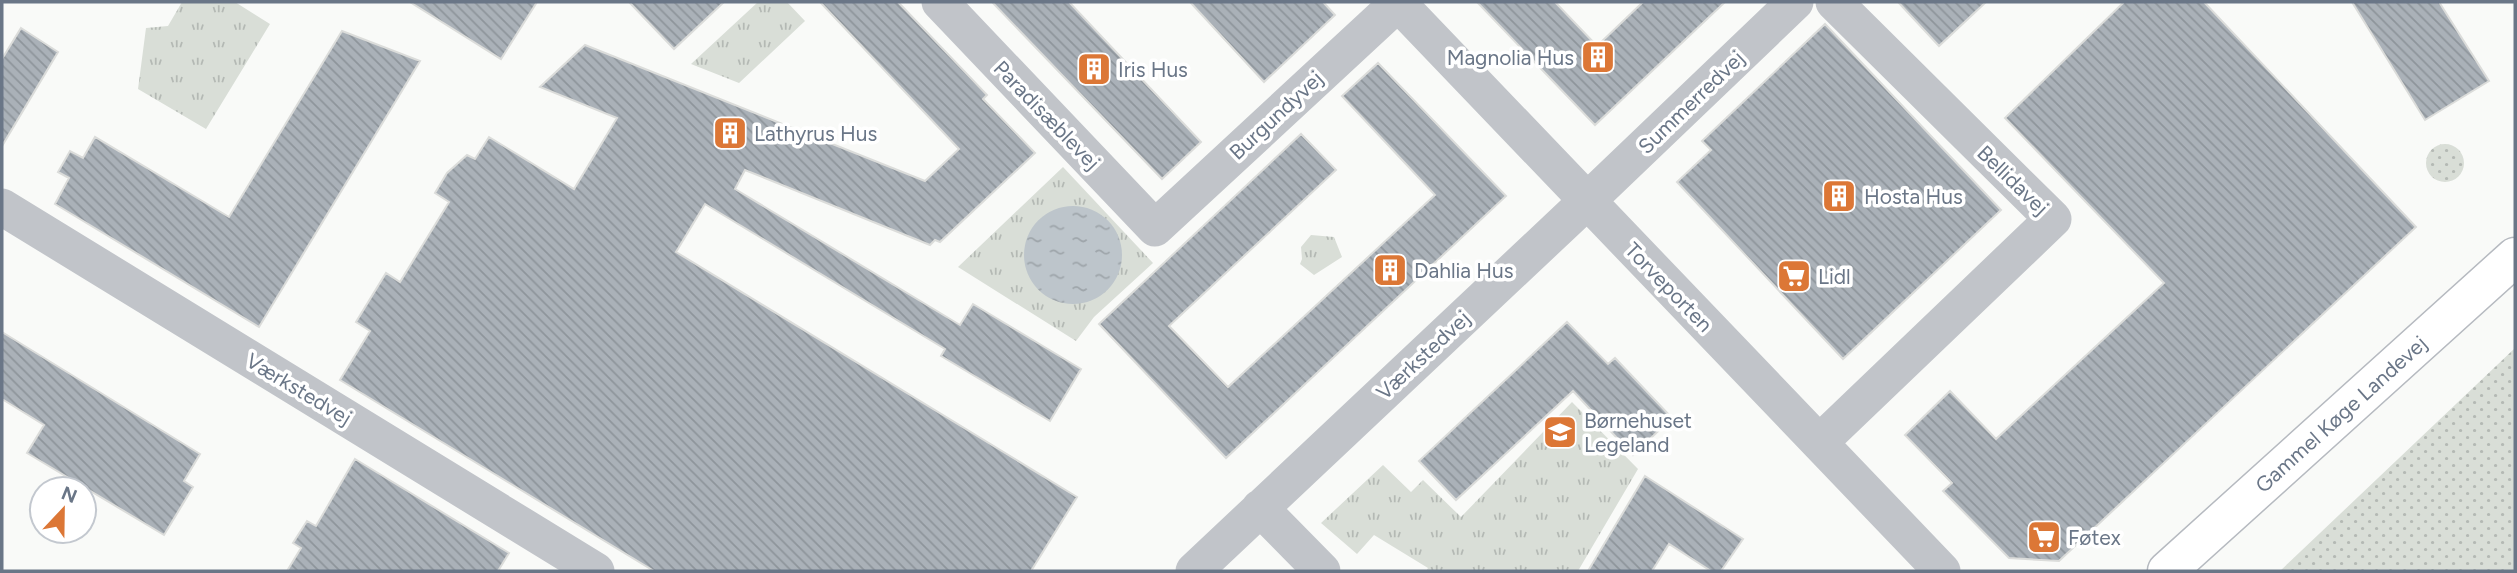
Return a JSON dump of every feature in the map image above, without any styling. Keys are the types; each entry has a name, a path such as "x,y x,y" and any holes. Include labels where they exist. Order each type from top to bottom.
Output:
{"street":[{"name":"Paradisæblevej","path":"940,2 1155,228"},
{"name":"Burgundyvej","path":"1155,228 1397,2"},
{"name":"Torveporten","path":"1397,2 1942,571"},
{"name":"Summerredvej","path":"1587,201 1795,2"},
{"name":"Bellidavej","path":"1820,442 2053,219 1834,2"},
{"name":"Værkstedvej","path":"1194,571 1587,201"},
{"name":"Værkstedvej","path":"2,207 596,571"},
{"name":"Gammel Køge Landevej","path":"2167,571 2515,257"},
{"path":"1260,508 1322,571"}],"green space":[{"path":"182,2 235,2 270,24 206,129 138,89 146,28 168,26"},
{"path":"758,2 787,2 805,21 739,83 691,64"},
{"path":"2445,144 2459,149 2464,163 2459,177 2445,182 2431,177 2426,163 2431,149"},
{"path":"1063,167 1153,263 1094,317 1076,341 958,267"},
{"path":"1311,235 1334,237 1342,257 1314,275 1300,264 1301,247"},
{"path":"2515,348 2515,571 2280,571"},
{"path":"1572,402 1638,469 1578,571 1426,571 1428,568 1374,535 1357,554 1321,523 1383,465 1411,492 1423,480 1461,517"}],"water":[{"path":"1073,206 1092,210 1108,220 1118,236 1122,255 1118,274 1108,290 1092,300 1073,304 1054,300 1038,290 1028,274 1024,255 1028,236 1038,220 1054,210"}],"building":[{"path":"410,2 537,2 501,59"},
{"path":"629,2 724,2 674,49"},
{"path":"820,2 898,2 987,95 983,99 1035,153 940,242 935,240 930,245 745,170 735,189 960,325 973,304 1081,369 1050,421 941,356 945,349 705,204 676,252 1077,497 1031,571 654,571 340,380 370,331 356,322 386,273 400,282 449,202 435,193 447,173 467,155 475,159 489,137 574,189 617,118 540,87 585,45 925,181 959,149"},
{"name":"Iris Hus","path":"992,2 1069,2 1201,142 1162,179"},
{"name":"Iris Hus","path":"1190,2 1323,2 1335,15 1264,82"},
{"name":"Magnolia Hus","path":"1477,2 1555,2 1597,46 1643,2 1725,2 1595,125"},
{"path":"1898,2 1986,2 1939,46"},
{"path":"2124,2 2204,2 2416,227 2059,561 2009,558 1943,491 1952,483 1905,435 1950,391 1996,439 2164,283 2005,118"},
{"path":"2352,2 2439,2 2489,81 2425,120"},
{"name":"Hosta Hus","path":"1825,24 2001,210 1843,359 1677,182 1711,150 1702,141"},
{"path":"21,28 58,52 2,146 2,59"},
{"path":"342,31 420,61 259,327 55,204 69,178 58,172 70,151 83,158 95,137 229,217"},
{"name":"Dahlia Hus","path":"1378,63 1506,196 1226,458 1099,324 1301,134 1336,170 1169,326 1228,387 1435,195 1342,96"},
{"path":"1567,322 1608,364 1615,358 1672,418 1633,455 1573,391 1456,500 1419,461"},
{"path":"2,332 200,454 184,481 193,487 164,535 98,495 98,475 64,475 27,453 44,425 2,399"},
{"path":"355,459 509,553 498,571 287,571 301,548 293,543 307,521 316,526"},
{"path":"1645,476 1743,539 1721,571 1711,571 1669,544 1652,571 1588,571"}],"place":[{"name":"Magnolia Hus","path":"1598,57"},
{"name":"Iris Hus","path":"1094,69"},
{"name":"Lathyrus Hus","path":"730,133"},
{"name":"Hosta Hus","path":"1839,196"},
{"name":"Dahlia Hus","path":"1390,270"},
{"name":"Lidl","path":"1794,276"},
{"name":"Børnehuset Legeland","path":"1560,432"},
{"name":"Føtex","path":"2044,537"}]}
